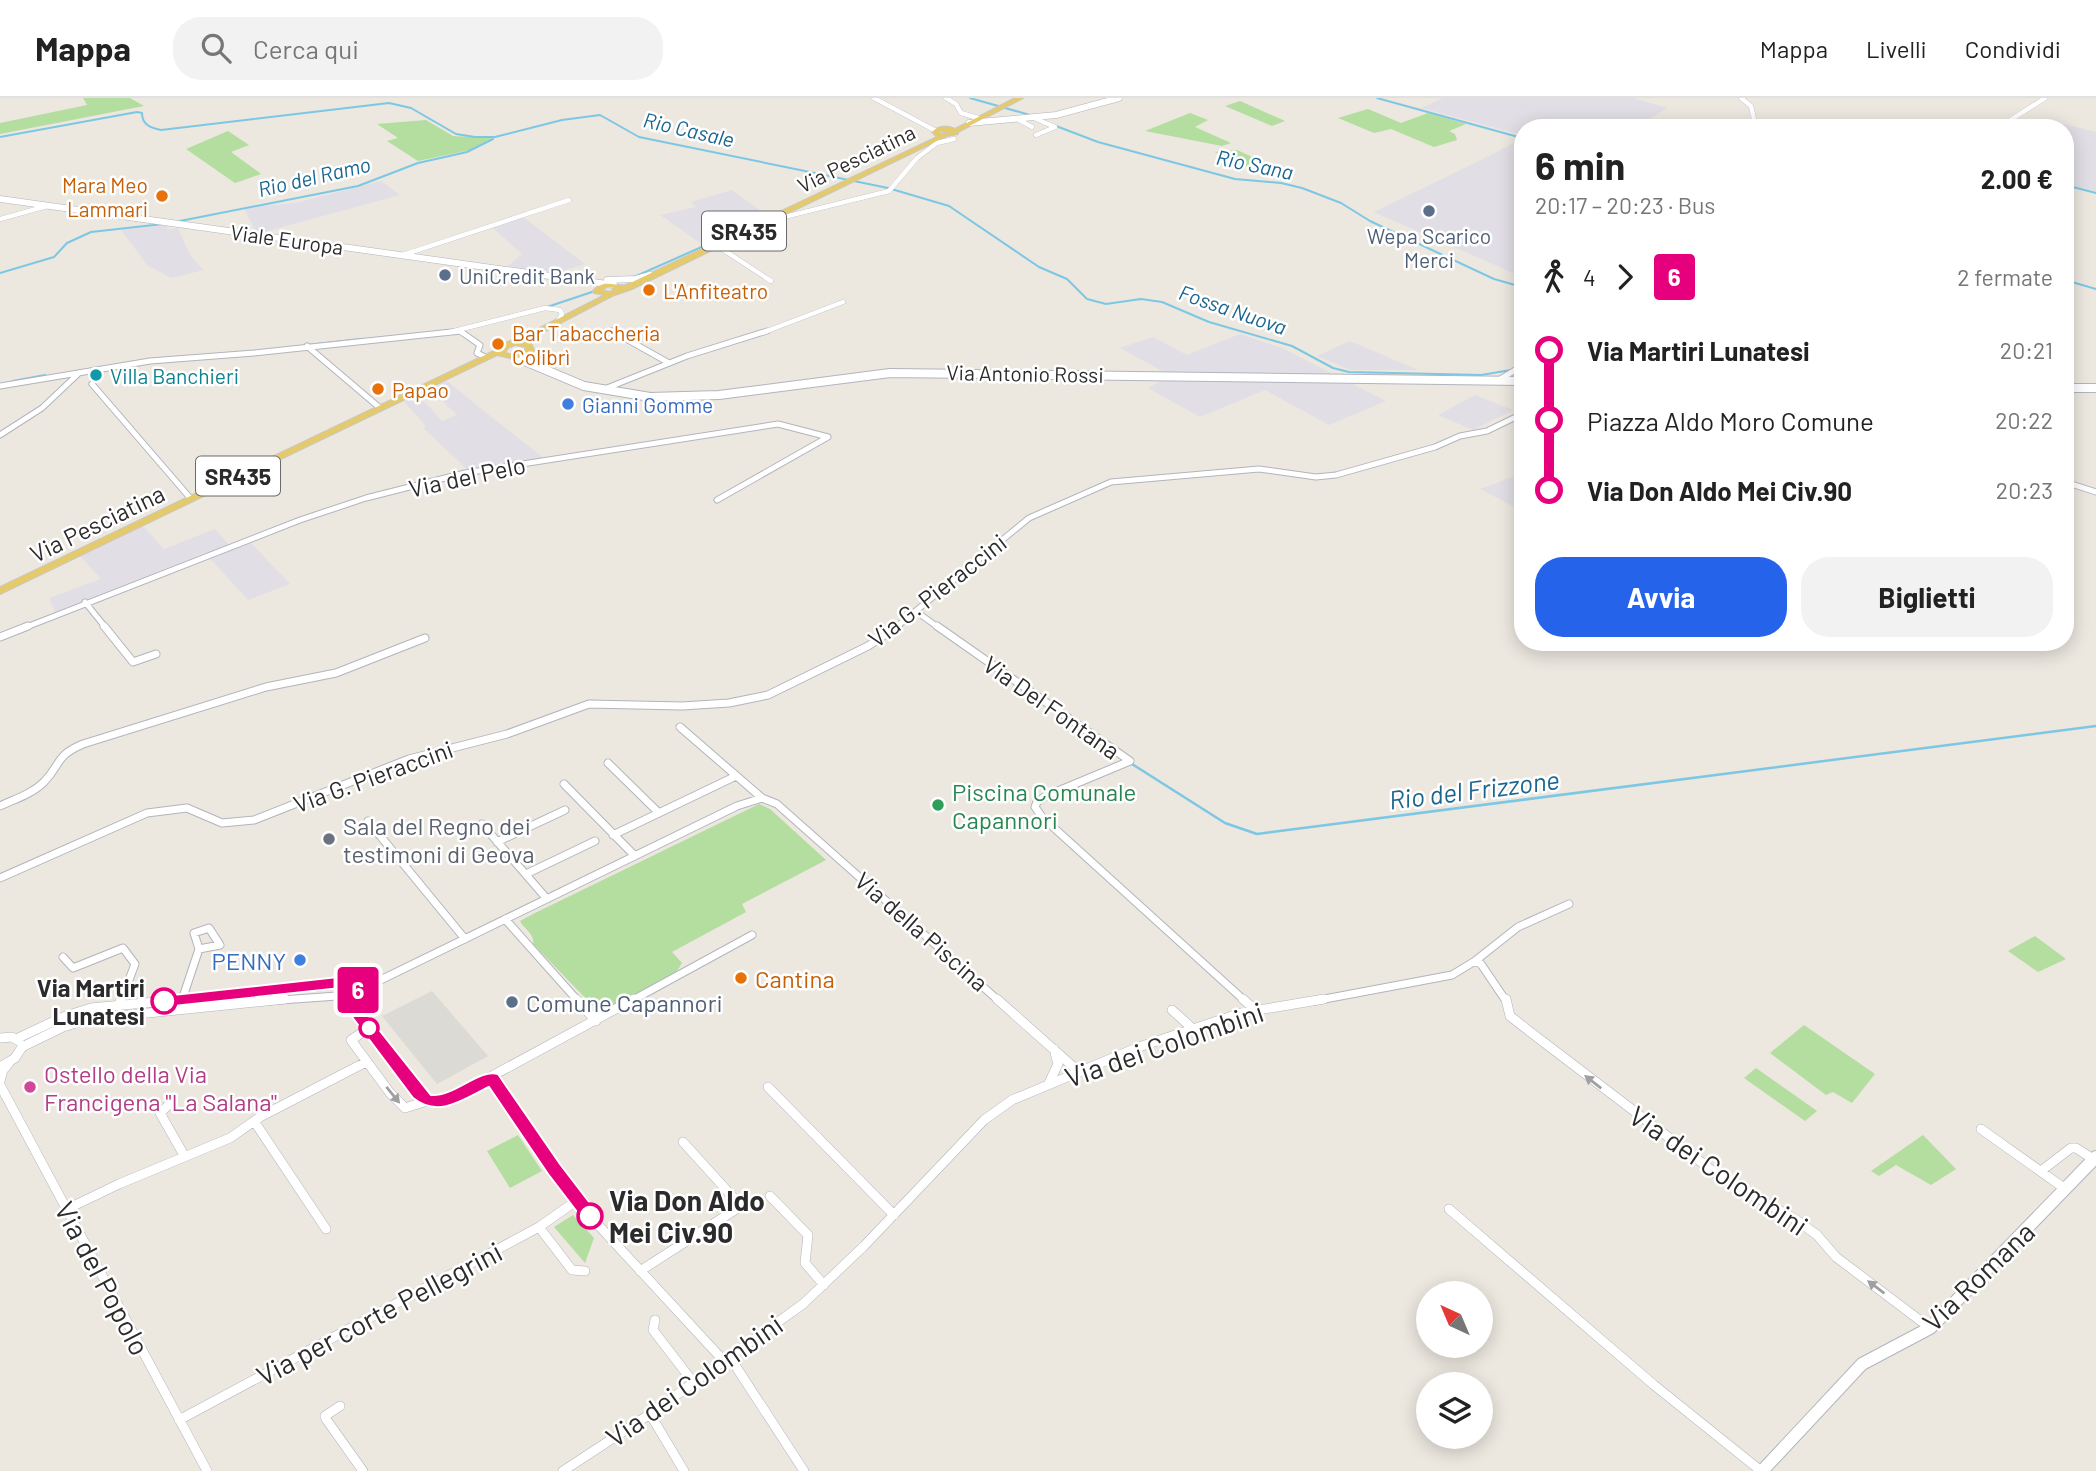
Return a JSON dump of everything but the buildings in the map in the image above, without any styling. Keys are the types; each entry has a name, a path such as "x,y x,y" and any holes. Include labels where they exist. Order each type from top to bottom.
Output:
{"main road":[{"name":"Via Pesciatina","path":"507,355 516,343 614,290 643,280 1020,98"},
{"path":"966,124 1019,120 1075,111 1119,98"},
{"name":"Viale Europa","path":"0,199 575,279 614,290"},
{"name":"Viale Europa","path":"575,279 636,279 666,269"},
{"name":"Viale Europa","path":"575,279 598,291"},
{"name":"Via Pesciatina","path":"586,307 605,285 614,290"},
{"name":"Via Pesciatina","path":"0,591 480,359 528,349 538,332"},
{"path":"516,343 528,349 535,364"},
{"name":"Via Antonio Rossi","path":"507,355 535,364 561,378 601,390 651,398 702,397 855,376 939,372 1514,380"},
{"path":"2074,388 2096,388"},
{"name":"Via Romana","path":"1761,1471 1862,1364 1930,1328 2095,1158"}],"street":[{"path":"760,223 891,189 917,158 945,134 874,98"},
{"path":"946,98 956,104 961,113 978,118"},
{"path":"1741,98 1751,106 1754,119"},
{"path":"2012,119 2045,98"},
{"path":"1036,135 1055,127 1037,117"},
{"path":"1019,120 1032,127"},
{"path":"403,255 569,200"},
{"path":"0,219 47,206"},
{"path":"716,245 771,281"},
{"path":"601,390 669,363 776,328 843,302"},
{"path":"0,386 150,361 460,331 545,308 560,310 562,314 558,321"},
{"path":"460,331 480,345 477,353 480,359"},
{"path":"612,331 669,363"},
{"path":"306,346 380,408"},
{"path":"0,435 33,417 79,372"},
{"path":"1497,381 1514,372"},
{"path":"92,384 191,499"},
{"name":"Via G. Pieraccini","path":"0,878 147,813 187,808 222,823 254,820 409,759 508,734 589,704 616,702 682,706 729,703 768,695 868,646 917,612 1029,518 1102,484 1259,469 1316,477 1336,475 1435,447 1461,436 1487,430 1514,418"},
{"name":"Via del Pelo","path":"0,637 327,510 465,473 778,424 828,437 717,500"},
{"path":"2074,485 2096,492"},
{"path":"85,602 133,662 156,654"},
{"name":"Via Del Fontana","path":"917,612 1128,763 1046,796 1037,802 1035,807 1042,817 1254,1009"},
{"path":"0,806 36,788 49,776 57,758 66,750 266,687 337,673 425,638"},
{"path":"680,727 762,798"},
{"path":"608,763 659,813"},
{"path":"613,835 736,776"},
{"path":"564,784 635,856"},
{"path":"0,1038 19,1043 89,1019 313,996 339,996 465,939 751,800 762,798"},
{"name":"Via della Piscina","path":"762,798 777,804 1078,1070"},
{"path":"497,842 565,810"},
{"path":"368,821 465,939"},
{"path":"482,824 547,899"},
{"path":"526,874 595,841"},
{"path":"1475,961 1486,948 1518,927 1569,904"},
{"path":"505,919 596,1021"},
{"path":"369,1028 351,1040 401,1106 405,1108 427,1101 444,1102 752,935"},
{"path":"62,957 74,968 123,948 135,964 119,1005"},
{"path":"182,1000 198,949"},
{"name":"Via dei Colombini","path":"563,1471 650,1414 803,1304 996,1110 1012,1100 1078,1070 1192,1028 1254,1009 1440,979 1475,961 1481,964 1506,999 1510,1016 1722,1178 1794,1219 1817,1236 1836,1257 1930,1328"},
{"path":"19,1043 73,1013 92,1009 338,985 345,981 357,988"},
{"path":"338,985 334,991 354,1009 427,1101"},
{"path":"354,1009 357,988"},
{"path":"89,1019 92,1009"},
{"path":"1172,1010 1192,1028"},
{"name":"Via del Popolo","path":"19,1043 19,1054 3,1070 0,1083 207,1471"},
{"path":"1049,1043 1057,1054 1058,1064 1049,1083"},
{"path":"0,1067 10,1062"},
{"path":"66,1209 242,1132 254,1121 366,1062"},
{"path":"492,1078 576,1201 726,1358 804,1471"},
{"path":"768,1087 894,1215"},
{"path":"173,1101 160,1113 185,1157"},
{"path":"254,1121 326,1228"},
{"path":"1981,1129 2064,1188"},
{"path":"640,1271 741,1206 683,1142"},
{"path":"2041,1171 2071,1148 2095,1158"},
{"path":"770,1196 808,1235 805,1263 824,1285"},
{"name":"Via per corte Pellegrini","path":"179,1420 539,1227 576,1201"},
{"path":"1449,1209 1654,1385 1761,1471"},
{"path":"539,1227 572,1270 585,1270"},
{"path":"655,1320 653,1330 693,1382"},
{"path":"341,1406 326,1419 363,1471"},
{"path":"650,1414 684,1471"}],"shaded area":[{"path":"1443,98 1633,98 1668,108 1649,119 1514,119 1514,133 1421,108"},
{"path":"2074,126 2096,132 2096,192 2074,186"},
{"path":"1514,143 1514,273 1374,212"},
{"path":"381,181 400,195 264,232 255,231 244,208 295,203"},
{"path":"732,190 769,217 706,247 660,215 696,207 691,202"},
{"path":"523,217 585,264 553,274 507,267 522,254 493,228"},
{"path":"168,225 167,230 178,228 190,255 203,270 172,278 148,266 121,230"},
{"path":"1240,334 1282,348 1386,401 1329,425 1265,390 1200,417 1148,388 1165,379 1162,371 1120,348 1153,337 1187,355"},
{"path":"1350,341 1418,370 1351,370 1317,356"},
{"path":"445,379 545,459 469,471 423,428 426,426 404,402 412,399 424,401 442,421 457,415 428,387"},
{"path":"1475,395 1513,410 1473,430 1438,415"},
{"path":"1514,476 1514,507 1480,489"},
{"path":"142,525 164,549 215,529 231,547 249,541 290,584 248,600 205,553 55,612 49,598 101,579 80,556"},
{"path":"432,991 488,1056 437,1084 382,1016"}],"green space":[{"path":"83,98 130,98 144,106 0,134 0,123 87,105"},
{"path":"1240,101 1285,121 1272,126 1225,106"},
{"path":"1368,109 1401,123 1428,113 1466,124 1449,131 1455,134 1457,140 1434,147 1391,129 1374,133 1338,118"},
{"path":"1190,113 1208,120 1195,127 1231,143 1222,146 1145,131"},
{"path":"426,120 453,136 492,138 470,150 418,161 387,141 398,138 377,124"},
{"path":"228,131 249,145 231,152 261,174 235,183 186,149"},
{"path":"1237,150 1274,167 1275,171 1263,174 1215,152"},
{"path":"759,804 770,809 826,860 742,904 746,912 672,952 682,963 677,971 612,1007 596,1009 533,944 531,934 520,921 535,913"},
{"path":"2035,936 2066,959 2038,972 2008,951"},
{"path":"1804,1025 1875,1074 1852,1103 1833,1092 1826,1095 1770,1053"},
{"path":"1756,1068 1817,1111 1805,1121 1744,1078"},
{"path":"518,1135 542,1171 510,1188 487,1151"},
{"path":"1923,1135 1956,1169 1931,1185 1896,1165 1879,1176 1871,1171"},
{"path":"573,1215 594,1238 585,1263 554,1227"}],"waterway":[{"name":"Rio Sana","path":"970,98 1030,115"},
{"path":"1377,98 1514,136"},
{"name":"Rio Casale","path":"0,137 137,112 142,113 148,125 161,130 389,103 411,108 456,134 475,137 495,137 562,120 600,115 639,137 888,188 949,206 1039,267 1067,279 1087,299 1106,304 1141,299 1162,302 1209,322 1292,346 1333,368 1349,372 1481,375 1511,370"},
{"name":"Rio Sana","path":"1056,126 1098,142 1235,179 1281,183 1302,188 1341,203 1370,221 1494,279 1514,285"},
{"name":"Rio del Ramo","path":"180,221 358,186 418,163 467,152 493,139"},
{"path":"2074,187 2096,193"},
{"path":"634,277 760,221"},
{"name":"Rio del Ramo","path":"0,273 54,257 67,243 91,232 163,224"},
{"name":"Fossa Nuova","path":"2074,283 2096,289"},
{"path":"547,307 592,292"},
{"path":"308,345 361,339"},
{"path":"13,381 45,375"},
{"name":"Rio del Frizzone","path":"1132,764 1225,823 1257,834 2096,726"}],"bus line":[{"name":"6","path":"164,1001 338,985 349,980 356,981 359,988 353,1003 354,1009 419,1094 427,1101 444,1102 492,1078 576,1201 590,1216"}],"place":[{"name":"Mara Meo Lammari","path":"162,196"},
{"name":"Wepa Scarico Merci","path":"1429,211"},
{"name":"UniCredit Bank","path":"445,275"},
{"name":"L'Anfiteatro","path":"649,290"},
{"name":"Bar Tabaccheria Colibrì","path":"498,344"},
{"name":"Villa Banchieri","path":"96,375"},
{"name":"Papao","path":"378,389"},
{"name":"Gianni Gomme","path":"568,404"},
{"name":"Piscina Comunale Capannori","path":"938,805"},
{"name":"Sala del Regno dei testimoni di Geova","path":"329,839"},
{"name":"PENNY","path":"300,960"},
{"name":"Cantina","path":"741,978"},
{"name":"Via Martiri Lunatesi","path":"164,1001"},
{"name":"Comune Capannori","path":"512,1002"},
{"name":"Ostello della Via Francigena \"La Salana\"","path":"30,1087"},
{"name":"Via Don Aldo Mei Civ.90","path":"590,1216"}]}
